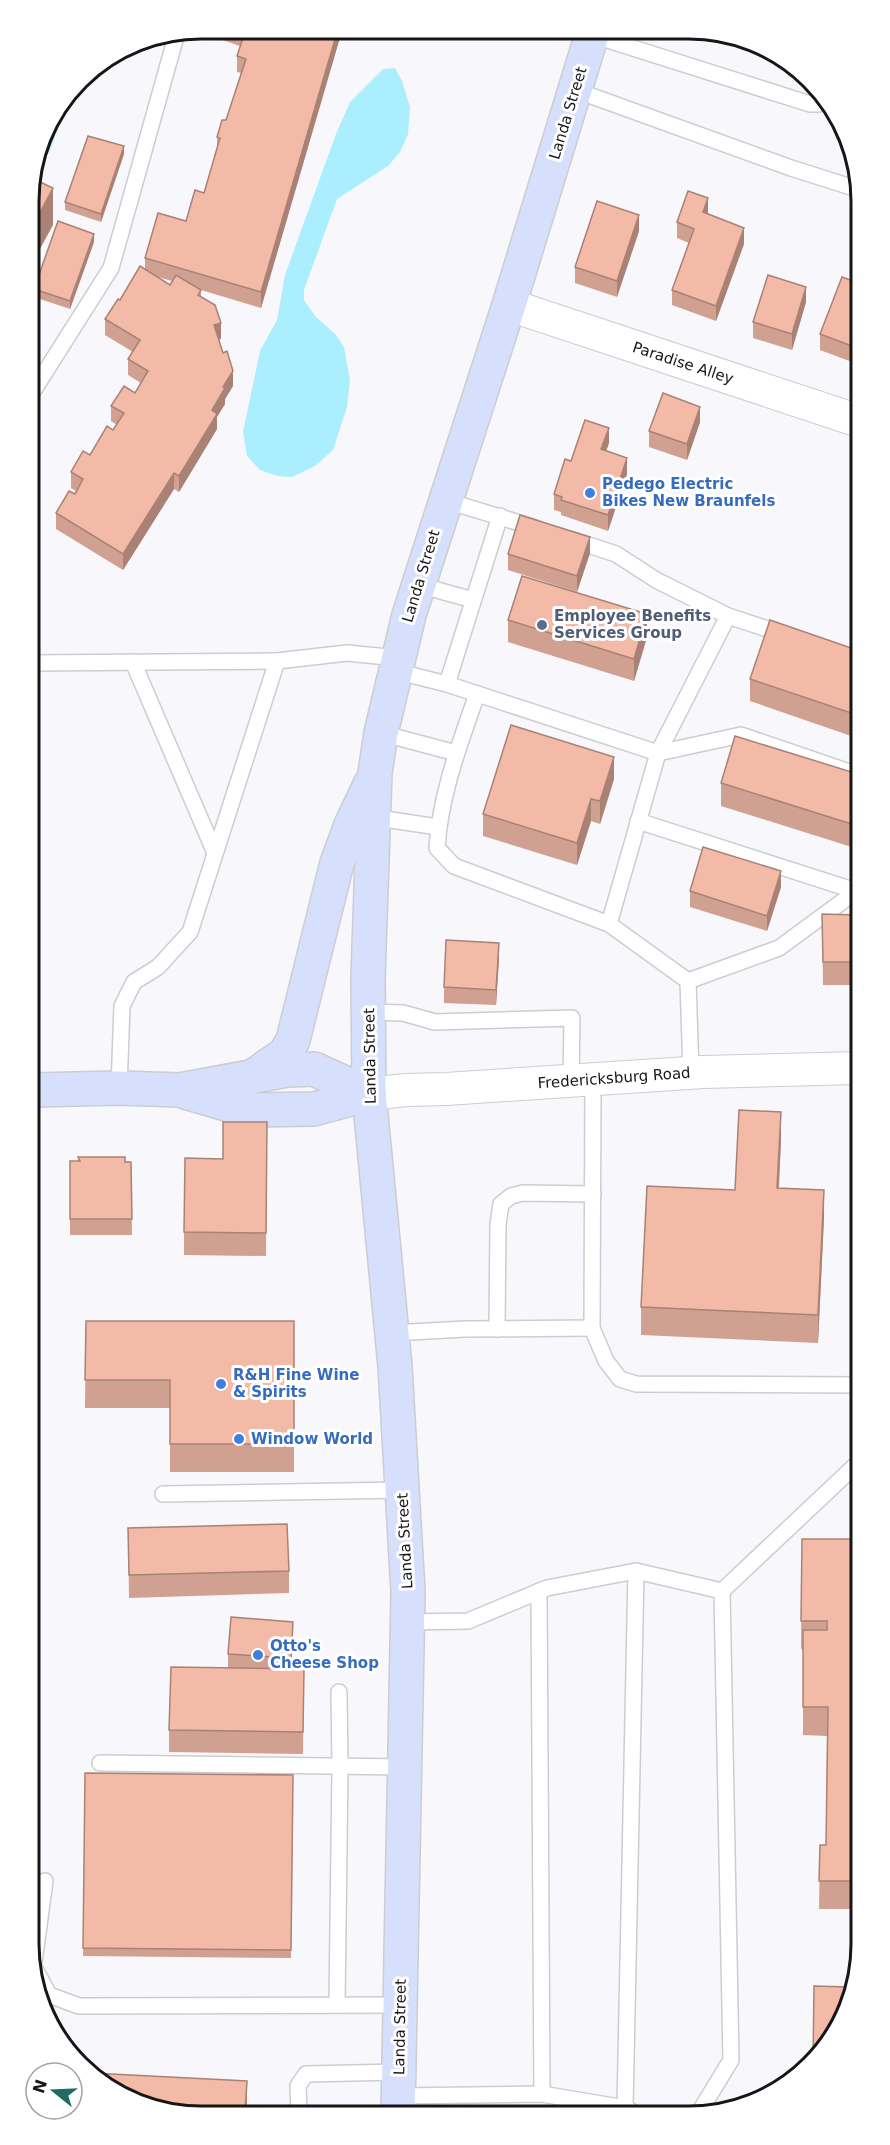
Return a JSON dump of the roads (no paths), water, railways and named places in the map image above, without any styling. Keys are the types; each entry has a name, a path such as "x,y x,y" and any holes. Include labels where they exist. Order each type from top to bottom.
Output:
{"main road":[{"name":"Landa Street","path":"398,2093 408,1592 392,1333 369,1094 365,816 381,733 409,615 444,500 509,305 590,39"},
{"name":"Landa Street","path":"252,1077 285,1054 293,1040 337,863 365,816"},
{"name":"Fredericksburg Road","path":"39,1090 119,1088 180,1090 288,1070 314,1069 369,1094"},
{"name":"Fredericksburg Road","path":"180,1090 246,1110 314,1109 369,1094"}],"street":[{"name":"Paradise Alley","path":"509,305 851,418"},
{"name":"Fredericksburg Road","path":"369,1094 691,1073 851,1068"}],"lane":[{"path":"610,39 810,104 818,104"},
{"path":"39,382 111,268 175,41"},
{"path":"575,90 791,168 850,185"},
{"path":"444,500 616,554 656,580 728,616 803,641"},
{"path":"447,684 500,516"},
{"path":"419,585 473,600"},
{"path":"609,924 658,753 728,616"},
{"path":"39,663 277,661 347,653 397,664 447,684 658,753 741,735 851,773"},
{"path":"119,1088 122,1006 134,982 158,967 190,932 277,661"},
{"path":"133,662 215,853"},
{"path":"477,694 456,753 438,827 436,848 454,866 609,924 688,981"},
{"path":"381,733 456,753"},
{"path":"365,816 438,827"},
{"path":"638,821 851,888"},
{"path":"688,981 779,948 851,894"},
{"path":"688,981 691,1073"},
{"path":"368,1012 403,1013 435,1022 572,1018 582,1081 593,1194 592,1328 606,1361 620,1378 636,1384 851,1385"},
{"path":"497,1329 498,1224 501,1204 511,1196 523,1193 593,1194"},
{"path":"392,1333 592,1328"},
{"path":"703,2105 731,2060 722,1591 851,1469"},
{"path":"163,1494 402,1490"},
{"path":"407,1622 468,1621 539,1591 636,1571 722,1591"},
{"path":"628,2106 636,1571"},
{"path":"539,1591 542,2094"},
{"path":"338,2005 339,1692"},
{"path":"100,1763 405,1767"},
{"path":"39,1925 45,1881"},
{"path":"46,1989 49,1995 79,2006 401,2005"},
{"path":"299,2106 298,2086 306,2074 398,2093 542,2094 606,2106"}],"water":[{"path":"395,68 402,81 410,107 408,134 400,152 388,166 337,199 304,290 304,300 315,316 336,335 344,347 350,380 347,407 333,450 315,466 292,477 277,476 260,470 247,456 243,432 260,351 277,320 285,275 336,134 350,102 383,69"},
{"path":"56,130 56,131 52,146 46,156"}],"place":[{"name":"Pedego Electric Bikes New Braunfels","path":"590,493"},
{"name":"Employee Benefits Services Group","path":"542,625"},
{"name":"R&H Fine Wine & Spirits","path":"221,1384"},
{"name":"Window World","path":"239,1439"},
{"name":"Otto's Cheese Shop","path":"258,1655"}]}
